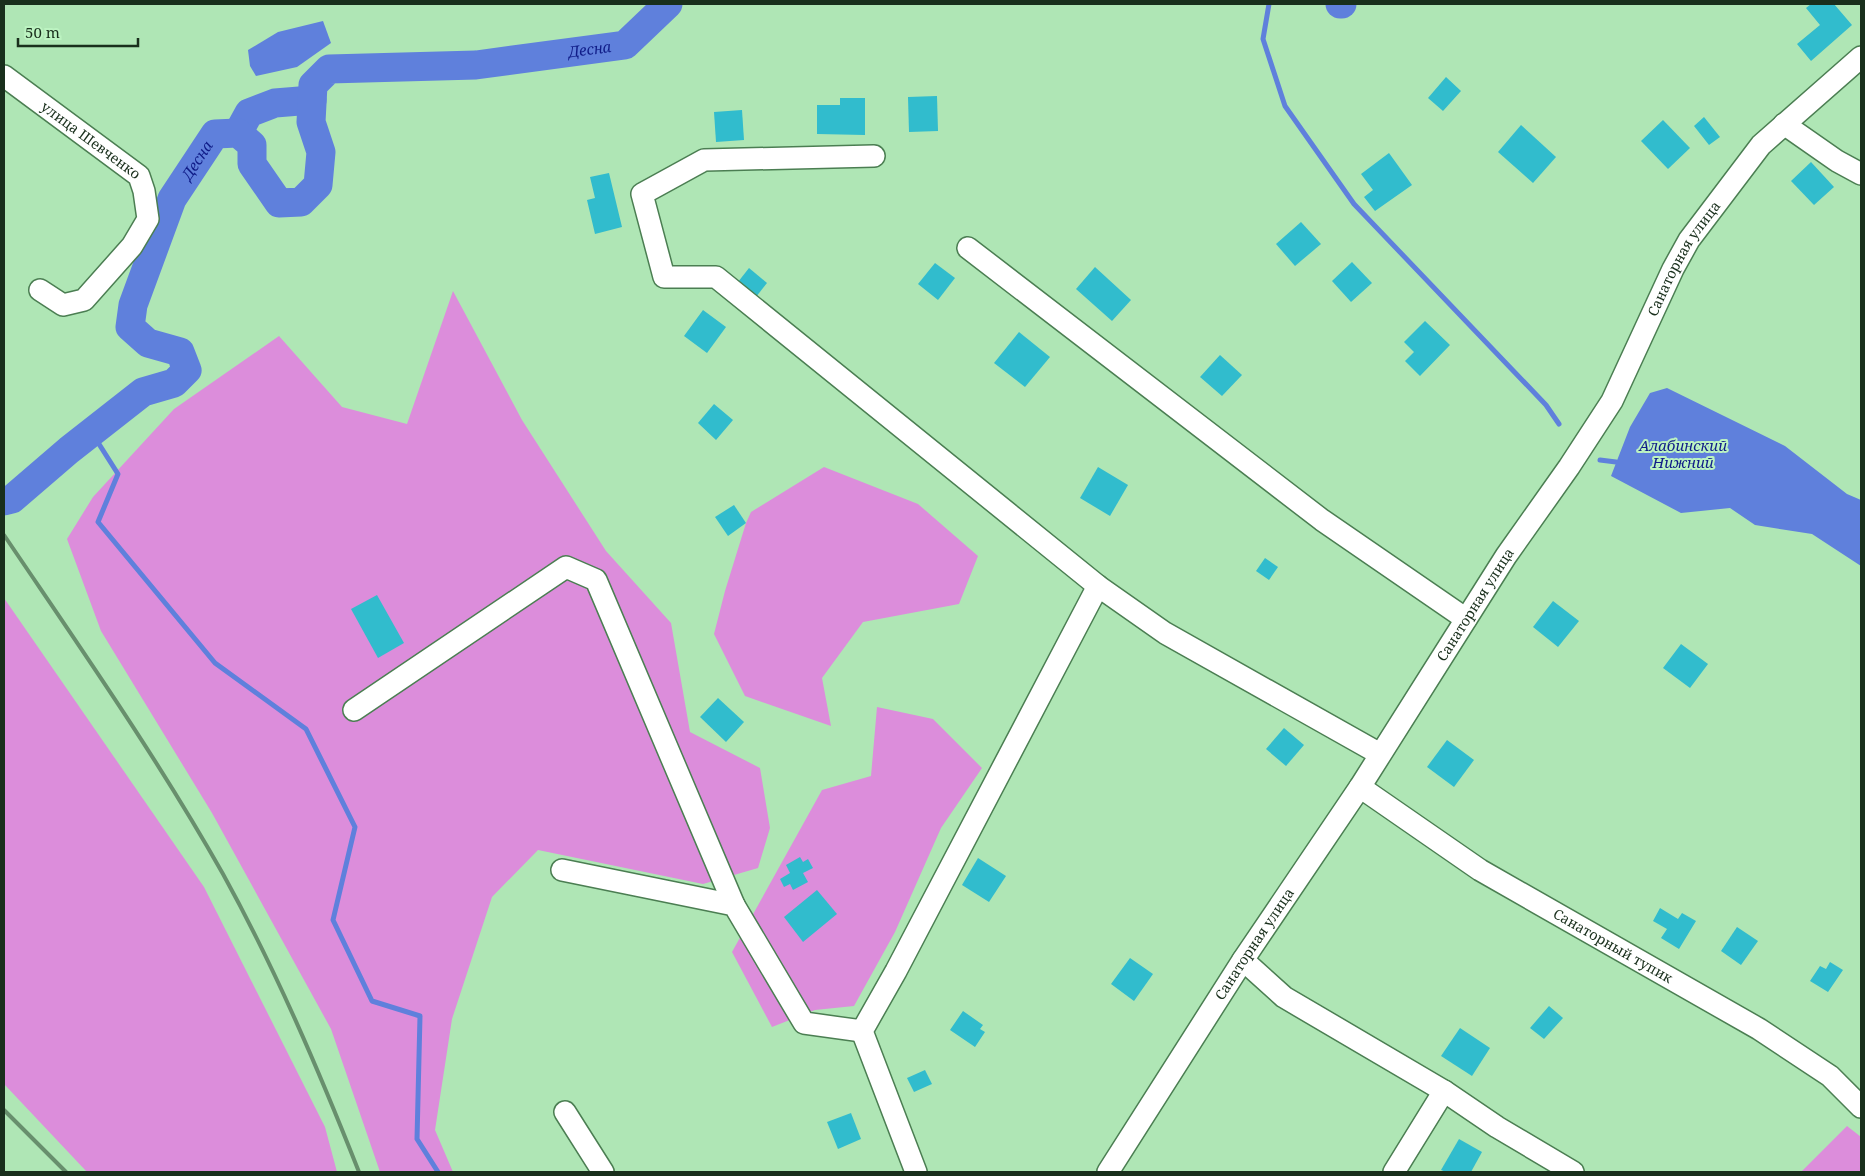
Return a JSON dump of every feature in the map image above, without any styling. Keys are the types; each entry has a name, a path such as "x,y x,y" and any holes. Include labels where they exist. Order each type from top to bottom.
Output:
{"street":[{"name":"Санаторная улица","path":"1108,1172 1243,960 1360,787 1506,556 1569,467 1612,401 1673,269 1689,240 1761,145 1861,57"},
{"name":"улица Шевченко","path":"4,76 140,176 144,191 148,218 132,246 84,300 63,305 40,290"},
{"path":"1784,124 1837,161 1861,174"},
{"path":"874,156 704,160 642,194 664,277 716,277 1098,586 1165,634 1380,754"},
{"path":"968,248 1322,520 1466,619"},
{"path":"354,710 566,567 596,580 734,905 804,1023 862,1031"},
{"path":"862,1031 896,971 1098,586"},
{"name":"Санаторный тупик","path":"1360,787 1480,870 1759,1029 1830,1076 1861,1107"},
{"path":"562,870 734,905"},
{"path":"1243,960 1284,997 1444,1091 1496,1127 1573,1172"},
{"path":"862,1031 916,1172"},
{"path":"1394,1172 1444,1091"},
{"path":"565,1112 602,1172"}],"shaded area":[{"path":"453,291 522,420 606,551 671,623 690,732 760,768 770,828 758,868 703,884 538,850 492,897 452,1019 435,1130 453,1172 380,1172 331,1029 212,813 101,631 67,539 93,497 174,409 279,336 342,407 407,424"},
{"path":"824,467 918,504 978,556 959,604 863,622 822,678 831,726 745,696 714,634 725,591 751,512"},
{"path":"4,598 204,887 325,1127 337,1172 87,1172 4,1084"},
{"path":"877,707 933,719 982,768 941,828 895,932 854,1006 815,1010 772,1027 732,952 822,790 871,776"},
{"path":"1847,1126 1861,1137 1861,1172 1801,1172"}],"water":[{"path":"323,21 331,43 297,67 256,76 250,66 248,50 278,32"},
{"name":"Алабинский Нижний","path":"1667,388 1785,446 1847,494 1861,500 1861,566 1812,534 1755,525 1730,508 1681,513 1611,476 1630,427 1650,393"}],"building":[{"path":"1811,4 1834,4 1852,25 1811,61 1797,44 1820,25 1806,8"},
{"path":"1446,77 1461,91 1443,111 1428,98"},
{"path":"937,96 938,131 909,132 908,97"},
{"path":"840,98 865,98 865,135 817,134 817,105 840,105"},
{"path":"742,110 744,140 716,142 714,112"},
{"path":"1704,117 1720,137 1709,145 1694,126"},
{"path":"1663,120 1690,148 1668,169 1641,141"},
{"path":"1521,125 1556,157 1533,183 1498,152"},
{"path":"1389,153 1412,185 1375,211 1364,197 1373,190 1361,174"},
{"path":"1811,162 1834,187 1814,205 1791,181"},
{"path":"609,173 622,227 595,234 587,200 595,198 590,177"},
{"path":"1301,222 1321,244 1295,266 1276,244"},
{"path":"1352,262 1372,283 1351,302 1332,281"},
{"path":"935,263 955,278 938,300 918,284"},
{"path":"1095,267 1131,300 1112,321 1076,289"},
{"path":"749,268 767,283 756,297 738,282"},
{"path":"703,310 726,327 707,353 684,336"},
{"path":"1425,321 1450,345 1420,376 1405,361 1414,352 1404,342"},
{"path":"1019,332 1050,357 1025,387 994,363"},
{"path":"1220,355 1242,375 1222,396 1200,377"},
{"path":"714,404 733,420 716,440 698,423"},
{"path":"1098,467 1128,485 1110,516 1080,498"},
{"path":"734,505 746,523 728,536 715,517"},
{"path":"1265,558 1278,567 1269,580 1256,571"},
{"path":"377,595 404,643 378,658 351,609"},
{"path":"1553,601 1579,621 1558,647 1533,627"},
{"path":"1681,644 1708,664 1690,688 1663,668"},
{"path":"718,698 744,722 726,742 700,717"},
{"path":"1284,728 1304,745 1286,766 1266,749"},
{"path":"1447,740 1474,760 1454,787 1427,767"},
{"path":"800,857 803,862 808,859 813,868 803,873 808,882 793,890 790,884 784,887 780,879 790,873 786,865"},
{"path":"978,858 1006,876 989,902 962,885"},
{"path":"817,890 837,914 803,942 784,917"},
{"path":"1660,908 1678,919 1682,913 1696,921 1679,949 1661,938 1667,929 1653,921"},
{"path":"1737,927 1758,941 1741,965 1721,951"},
{"path":"1130,958 1153,974 1134,1001 1111,984"},
{"path":"1830,962 1843,970 1828,992 1810,981 1820,966 1826,969"},
{"path":"1549,1006 1563,1018 1544,1039 1530,1028"},
{"path":"963,1011 983,1025 980,1029 985,1032 975,1047 950,1030"},
{"path":"1460,1028 1490,1048 1472,1076 1441,1056"},
{"path":"925,1070 932,1084 914,1092 907,1078"},
{"path":"851,1113 861,1139 838,1149 827,1122"},
{"path":"1459,1139 1482,1152 1471,1172 1446,1172 1441,1170"}],"waterway":[{"name":"Десна","path":"4,501 12,499 69,450 143,392 174,383 187,370 180,352 148,343 130,327 133,305 172,199 215,134 238,133 252,145 252,164 279,203 301,202 318,185 321,152 311,122 313,85 329,69 476,65 625,45 668,4"},
{"path":"1269,4 1263,39 1285,106 1354,204 1546,405 1559,424"},
{"path":"238,133 249,113 275,103 312,100"},
{"path":"92,433 118,474 98,522 215,663 306,729 355,827 333,920 372,1001 420,1016 417,1139 438,1172"},
{"path":"1600,460 1616,462"}],"railway":[{"path":"4,535 144,745 198,830 223,874 261,947 296,1021 359,1172"},
{"path":"4,1110 66,1172"}]}
